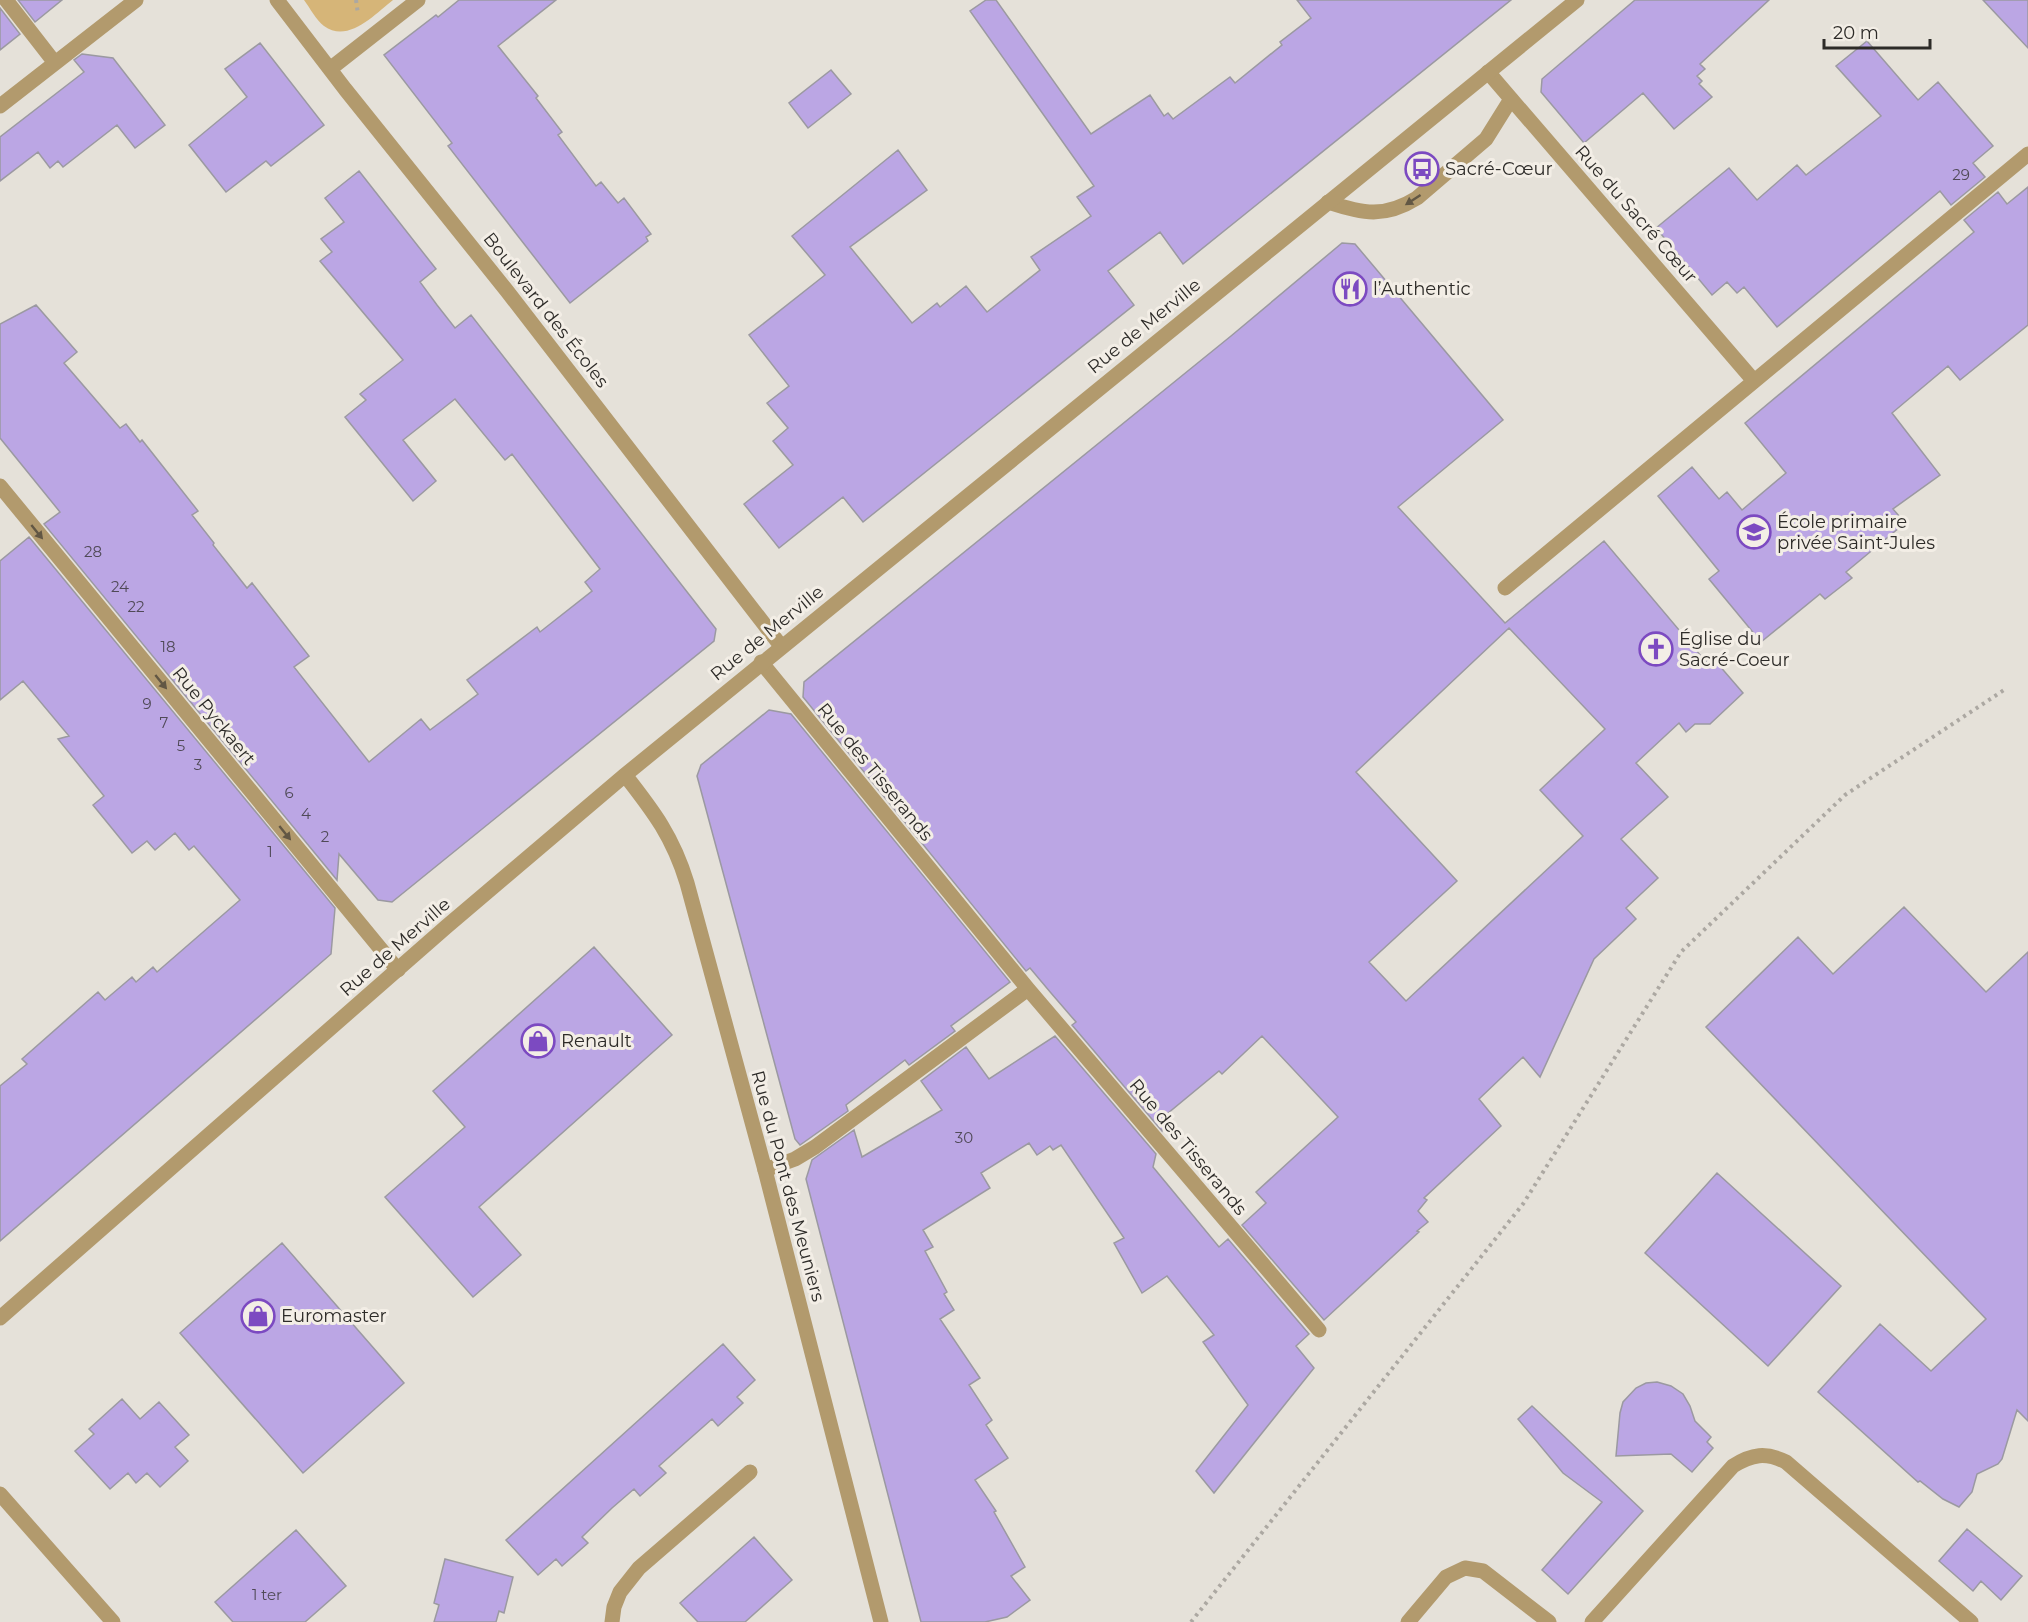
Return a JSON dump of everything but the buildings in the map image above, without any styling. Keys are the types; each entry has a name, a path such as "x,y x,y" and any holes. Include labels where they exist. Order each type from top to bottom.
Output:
{"street":[{"path":"6,0 55,63"},
{"path":"0,106 136,0"},
{"name":"Boulevard des Écoles","path":"277,0 507,291 781,646"},
{"path":"330,69 418,0"},
{"name":"Rue de Merville","path":"0,1318 625,775 1577,0"},
{"name":"Rue du Sacré Cœur","path":"1488,72 1754,381"},
{"path":"1328,202 1356,210 1380,213 1406,205 1486,139 1511,99"},
{"path":"1505,588 2028,154"},
{"name":"Rue Pyckaert","path":"0,486 398,970"},
{"name":"Rue des Tisserands","path":"761,663 1028,989 1318,1330"},
{"name":"Rue du Pont des Meuniers","path":"625,775 665,828 681,863 765,1170 881,1622"},
{"path":"765,1170 795,1159 815,1147 1028,989"},
{"path":"1592,1622 1733,1466 1755,1455 1766,1455 1786,1462 1971,1622"},
{"path":"612,1622 614,1607 620,1592 633,1574 750,1472"},
{"path":"0,1494 113,1622"},
{"path":"1408,1622 1446,1577 1465,1568 1482,1571 1549,1622"}],"path":[{"path":"1191,1622 1523,1204 1681,952 1845,795 2004,690"}],"shaded area":[{"path":"304,0 393,0 361,25 342,32 333,31 324,26"}],"place":[{"name":"Sacré-Cœur","path":"1422,169"},
{"name":"l’Authentic","path":"1350,289"},
{"name":"École primaire privée Saint-Jules","path":"1754,532"},
{"name":"Église du Sacré-Coeur","path":"1656,649"},
{"name":"Renault","path":"538,1041"},
{"name":"Euromaster","path":"258,1316"}]}
